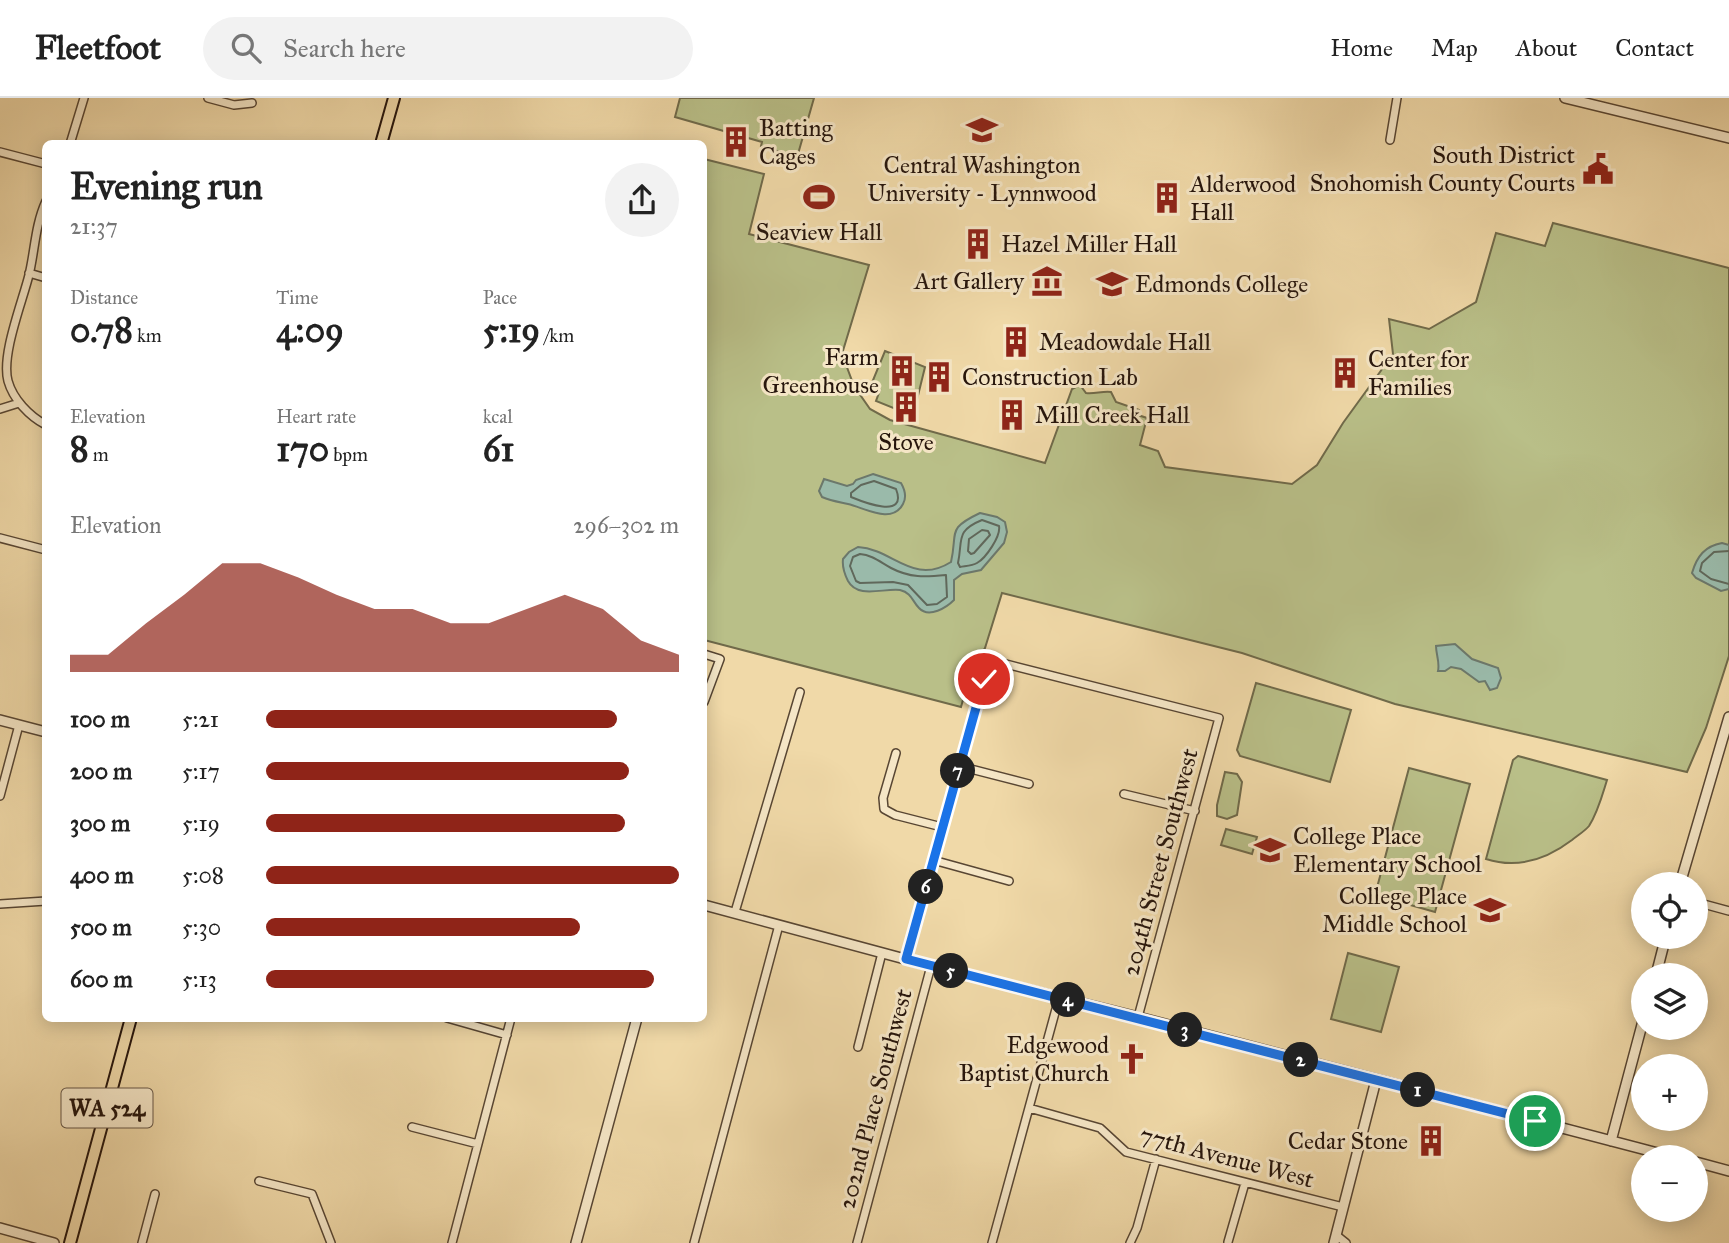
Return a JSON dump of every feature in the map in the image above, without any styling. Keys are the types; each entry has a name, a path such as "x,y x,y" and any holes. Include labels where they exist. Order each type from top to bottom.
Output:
{"main road":[{"path":"382,140 394,98"},
{"name":"WA 524","path":"70,1243 130,1022"}],"street":[{"path":"71,140 84,98"},
{"path":"208,98 234,105 252,103"},
{"path":"1565,98 1729,138"},
{"path":"1390,140 1399,100"},
{"path":"0,152 42,163"},
{"path":"42,209 6,363 8,382 19,403 42,422"},
{"path":"29,273 42,277"},
{"path":"0,409 19,403"},
{"path":"0,538 42,549"},
{"path":"707,655 720,660 707,694"},
{"name":"204th Street Southwest","path":"959,766 984,679 999,665 1006,664 1219,718 1138,1017"},
{"path":"735,912 800,692"},
{"path":"1684,872 1729,717"},
{"path":"0,720 42,731"},
{"path":"0,796 19,725"},
{"path":"896,753 883,799 884,809 895,815 942,827"},
{"path":"906,959 959,766 1029,784"},
{"path":"1124,794 1195,811"},
{"path":"933,860 1009,881"},
{"path":"0,904 42,901"},
{"path":"1708,905 1729,911"},
{"path":"707,906 1631,1146"},
{"path":"694,1243 779,925"},
{"path":"858,1048 882,953"},
{"name":"202nd Place Southwest","path":"857,1243 931,966"},
{"path":"992,1243 1059,998"},
{"path":"461,1022 507,1035"},
{"path":"452,1243 510,1022"},
{"path":"576,1243 636,1022"},
{"path":"1611,1141 1638,1040"},
{"path":"1346,1243 1335,1239 1376,1080"},
{"name":"77th Avenue West","path":"1029,1108 1100,1128 1126,1152 1343,1207"},
{"path":"412,1127 478,1144"},
{"path":"1130,1243 1137,1228 1156,1159"},
{"path":"1708,1165 1729,1171"},
{"path":"259,1181 312,1194 331,1243"},
{"path":"1228,1242 1245,1183"},
{"path":"142,1243 155,1194"},
{"path":"0,1228 54,1243"}],"green space":[{"path":"680,98 814,98 798,154 793,156 761,146 762,142 675,117"},
{"path":"707,160 764,174 749,234 869,265 842,354 854,386 870,409 890,420 1045,463 1072,389 1080,385 1086,393 1111,392 1116,402 1139,410 1138,415 1147,418 1140,445 1158,451 1165,467 1292,484 1317,465 1343,423 1393,354 1389,319 1429,329 1476,302 1496,233 1545,246 1553,223 1729,268 1729,656 1706,728 1687,772 1395,704 1242,653 1002,593 985,648 972,667 961,707 707,641"},
{"path":"885,351 925,367 913,416 876,401 880,390 871,385"},
{"path":"1256,683 1351,710 1330,782 1240,756 1237,750"},
{"path":"1518,756 1607,780 1589,826 1562,847 1531,860 1498,862 1486,859 1513,760"},
{"path":"1409,768 1470,784 1435,912 1375,895"},
{"path":"1225,772 1237,774 1242,782 1237,815 1227,819 1217,816"},
{"path":"1226,829 1257,837 1252,854 1221,845"},
{"path":"1348,953 1399,967 1381,1032 1331,1019"}],"water":[{"path":"873,474 901,483 905,499 898,510 878,513 822,497 819,491 824,479 847,486"},
{"path":"980,513 1005,522 1007,532 1004,543 981,570 962,574 954,580 954,600 942,609 923,611 904,591 858,590 848,581 843,559 858,547 925,570 951,562 955,532 962,523"},
{"path":"1722,543 1729,545 1729,589 1721,591 1696,578 1692,573 1702,553"},
{"path":"1455,644 1472,659 1498,668 1501,678 1497,688 1490,690 1485,681 1479,682 1461,669 1451,667 1438,671 1436,646"}],"place":[{"name":"Central Washington University - Lynnwood","path":"982,130"},
{"name":"Batting Cages","path":"736,142"},
{"name":"South District Snohomish County Courts","path":"1598,169"},
{"name":"Seaview Hall","path":"819,197"},
{"name":"Alderwood Hall","path":"1167,198"},
{"name":"Hazel Miller Hall","path":"978,244"},
{"name":"Art Gallery","path":"1047,281"},
{"name":"Edmonds College","path":"1112,284"},
{"name":"Meadowdale Hall","path":"1016,342"},
{"name":"Farm Greenhouse","path":"902,371"},
{"name":"Center for Families","path":"1345,373"},
{"name":"Construction Lab","path":"939,377"},
{"name":"Stove","path":"906,407"},
{"name":"Mill Creek Hall","path":"1012,415"},
{"name":"College Place Elementary School","path":"1270,850"},
{"name":"College Place Middle School","path":"1490,910"},
{"name":"Edgewood Baptist Church","path":"1132,1059"},
{"name":"Cedar Stone","path":"1431,1141"}],"route":[{"path":"984,679 906,959 1535,1121"}]}
